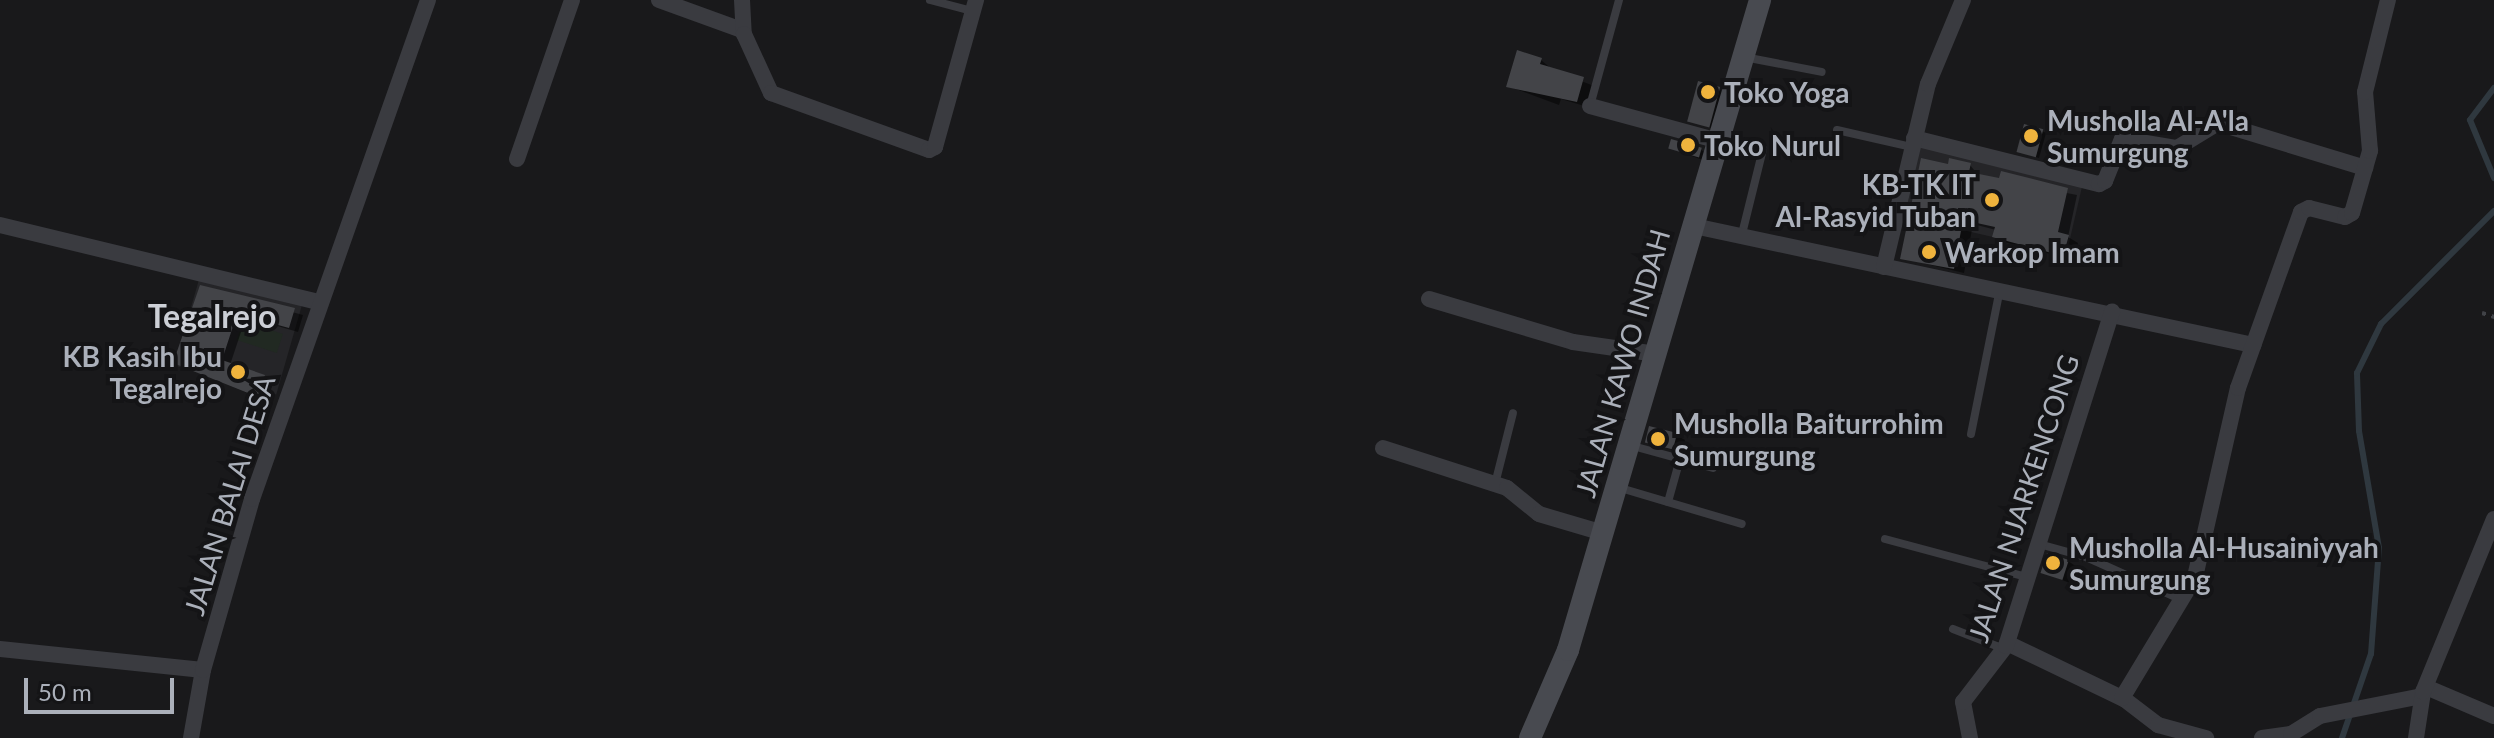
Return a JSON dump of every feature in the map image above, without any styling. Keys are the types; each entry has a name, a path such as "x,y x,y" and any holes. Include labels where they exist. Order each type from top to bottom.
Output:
{"street":[{"name":"JALAN BALAI DESA","path":"191,738 203,670 252,499 318,302 428,0"},
{"path":"517,159 572,0"},
{"path":"659,0 742,30"},
{"path":"742,0 742,30 771,93 929,150 935,146 974,6"},
{"name":"JALAN KAWO INDAH","path":"1530,738 1561,669 1760,0"},
{"path":"1884,267 1935,62 1963,0"},
{"path":"2122,698 2180,599 2191,586 2210,523 2234,402 2302,210 2350,215 2370,148 2365,92 2388,0"},
{"path":"1590,106 1719,141"},
{"path":"1913,143 2099,184 2105,181 2122,139 2173,149 2218,123 2365,168"},
{"path":"0,225 318,302"},
{"path":"1694,226 1741,239 2112,311 2253,345"},
{"path":"1429,299 1573,342 1656,354"},
{"name":"JALAN NJARKENCONG","path":"1970,738 1963,702 2006,646 2112,311"},
{"path":"1383,448 1495,484 1517,493 1539,514 1603,533"},
{"path":"2416,738 2424,691 2494,519"},
{"path":"2006,646 2122,698 2154,731 2206,738"},
{"path":"0,649 203,670"},
{"path":"2262,738 2291,734 2326,714 2424,691 2494,716"}],"lane":[{"path":"930,0 974,6"},
{"path":"1590,106 1619,0"},
{"path":"1743,57 1822,72"},
{"path":"1837,130 1913,143"},
{"path":"1741,239 1763,149"},
{"path":"1971,434 2000,289"},
{"path":"1495,484 1513,413"},
{"path":"1629,445 1713,468"},
{"path":"1668,502 1680,459"},
{"path":"1617,487 1742,524"},
{"path":"1885,539 2028,577"},
{"path":"2039,544 2086,557 2180,599"},
{"path":"1953,629 2006,646"}],"path":[{"path":"2482,313 2494,317"}],"shaded area":[{"name":"KB-TK IT Al-Rasyid Tuban","path":"1919,146 2083,184 2066,254 1903,216"},
{"path":"200,276 302,305 276,395 174,365"},
{"path":"243,321 283,334 277,353 237,340"}],"building":[{"path":"1517,50 1542,58 1540,64 1584,77 1577,102 1506,87"},
{"path":"1698,81 1720,87 1709,128 1687,122"},
{"name":"Musholla Al-A'la Sumurgung","path":"2024,124 2043,129 2036,157 2016,152"},
{"path":"1671,139 1702,148 1699,157 1668,149"},
{"name":"KB-TK IT Al-Rasyid Tuban","path":"1921,158 1948,164 1949,158 1971,163 1969,172 1999,178 2001,171 2068,188 2058,232 2069,235 2063,256 1992,237 1995,227 1963,220 1954,269 1900,259"},
{"path":"200,285 295,308 289,328 237,314 222,360 265,375 258,397 173,363"},
{"name":"Musholla Baiturrohim Sumurgung","path":"1649,426 1677,433 1673,450 1645,442"},
{"name":"Musholla Al-Husainiyyah Sumurgung","path":"2047,553 2069,560 2062,580 2041,573"}],"waterway":[{"path":"2494,88 2470,120 2494,178"},
{"path":"2342,738 2371,654 2379,548 2359,431 2357,373 2381,324 2494,211"}],"place":[{"name":"Toko Yoga","path":"1708,92"},
{"name":"Musholla Al-A'la Sumurgung","path":"2031,136"},
{"name":"Toko Nurul","path":"1688,145"},
{"name":"KB-TK IT Al-Rasyid Tuban","path":"1992,200"},
{"name":"Warkop Imam","path":"1929,252"},
{"name":"KB Kasih Ibu Tegalrejo","path":"238,372"},
{"name":"Musholla Baiturrohim Sumurgung","path":"1658,439"},
{"name":"Musholla Al-Husainiyyah Sumurgung","path":"2053,563"}],"district":[{"name":"Tegalrejo","path":"212,316"}]}
